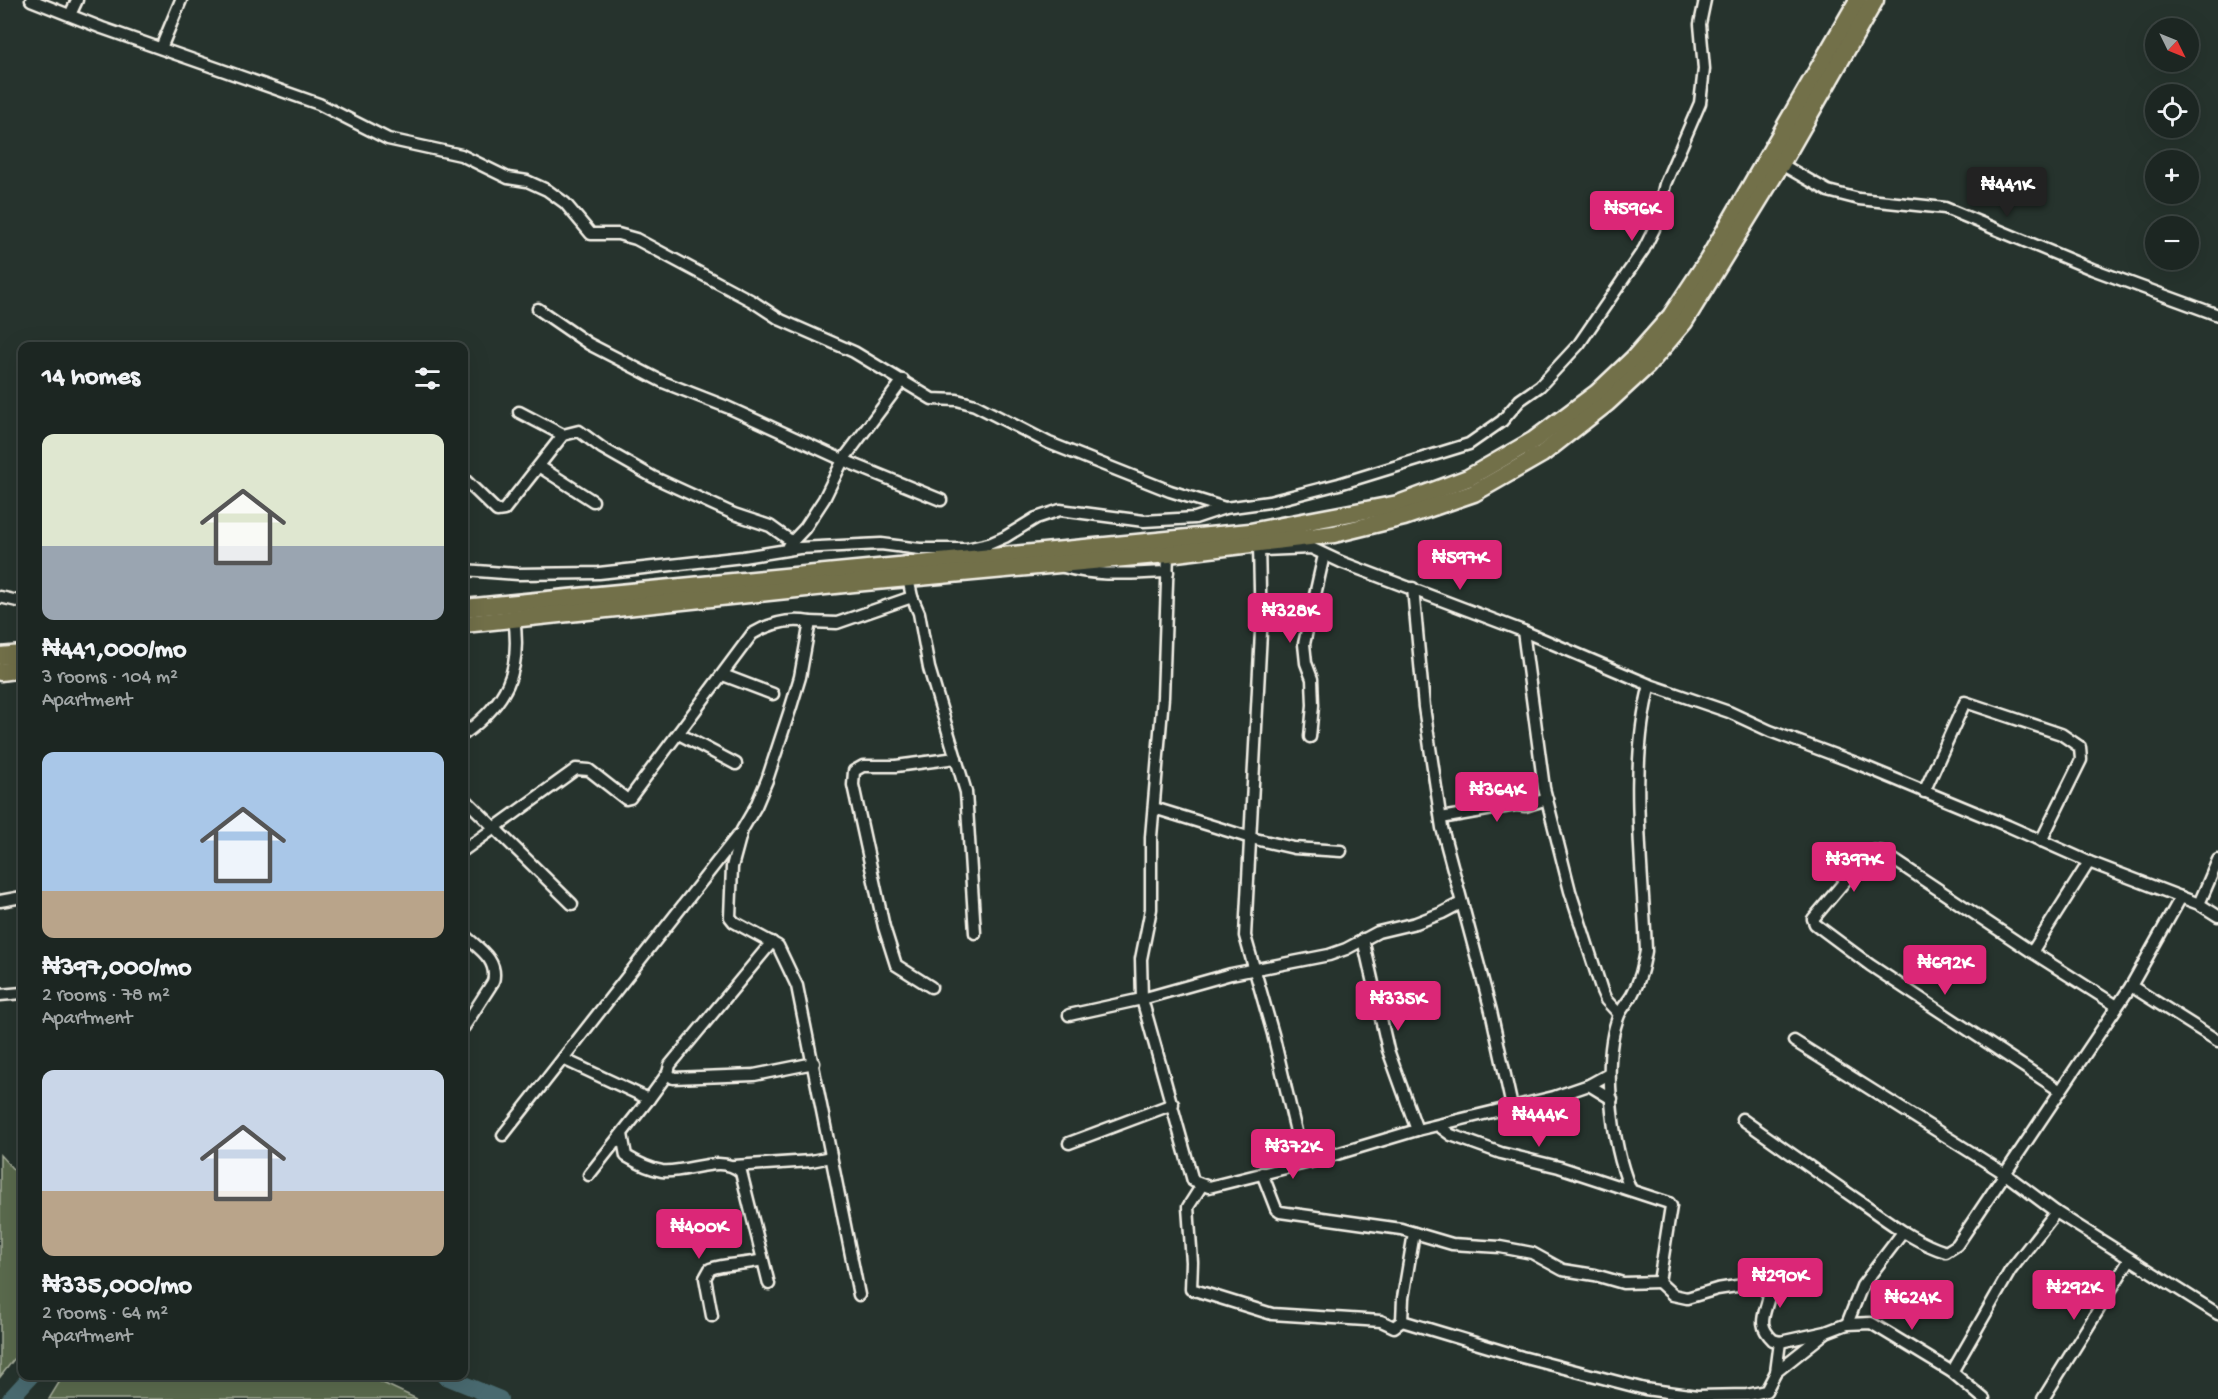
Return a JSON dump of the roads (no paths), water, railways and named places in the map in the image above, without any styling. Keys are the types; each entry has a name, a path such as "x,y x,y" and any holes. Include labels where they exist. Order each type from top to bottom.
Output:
{"highway":[{"path":"468,624 1250,532 1398,504 1467,478 1534,440 1596,393 1634,358 1671,316 1708,260 1858,0"},
{"path":"468,608 907,571 1054,564 1259,547 1334,534 1404,517 1474,493 1542,454 1631,381 1647,366 1684,322 1781,164 1875,0"},
{"path":"0,656 18,654"},
{"path":"0,672 18,670"}],"street":[{"path":"31,0 319,104 388,139 461,154 508,178 527,181 547,190 565,203 591,234 618,234 636,239 752,300 781,320 854,352 932,399 957,400 975,405 1049,443 1170,491 1225,508"},
{"path":"70,15 76,0"},
{"path":"161,48 181,0"},
{"path":"468,570 518,574 599,573 788,546 881,544 901,547 966,549 989,544 1036,518 1060,510 1144,521 1195,518 1225,508 1269,502 1339,484 1469,444 1502,420 1520,400 1540,386 1579,344 1613,297 1654,229 1665,184 1700,103 1704,69 1700,24 1705,0"},
{"path":"1781,164 1828,191 1859,199 1945,208 2092,269 2218,315"},
{"path":"538,309 589,344 663,382 727,407 843,460 942,500"},
{"path":"788,546 805,528 824,500 843,460 903,380"},
{"path":"519,412 563,435"},
{"path":"468,483 501,512 540,467 563,435 579,431 602,448 653,477 734,514 770,526 788,546"},
{"path":"540,467 592,501"},
{"path":"901,547 912,597 919,613 929,668 966,792 975,933"},
{"path":"1310,1162 1298,1140 1273,1034 1245,936 1260,643 1259,547 1311,548 1523,631 1650,686 1729,712 1770,731 1857,763 2088,862 2199,904 2218,916"},
{"path":"1168,554 1163,697 1151,837 1151,909 1142,959 1142,999 1193,1181 1209,1187 1310,1162 1417,1130 1554,1097 1589,1085 1610,1074"},
{"path":"1310,737 1312,679 1306,663 1304,644 1324,555"},
{"path":"1054,564 1090,572 1119,574 1168,572"},
{"path":"1413,588 1424,707 1441,818 1461,903 1491,1011 1512,1107"},
{"path":"0,597 18,601"},
{"path":"468,847 576,769 589,770 626,799 630,798 752,634 762,627 786,621 837,623 912,597"},
{"path":"468,731 487,716 507,689 516,654 517,637 514,618"},
{"path":"503,1135 742,830 767,780 790,710 800,677 810,622"},
{"path":"1523,631 1547,799 1570,891 1602,991 1606,1000 1619,1014"},
{"path":"723,675 773,694"},
{"path":"1630,1188 1621,1166 1612,1099 1610,1049 1619,1014 1642,974 1646,951 1639,772 1643,711 1650,686"},
{"path":"1924,792 1965,702 2061,734 2080,747 2081,760 2041,841"},
{"path":"679,734 736,764"},
{"path":"931,987 896,965 884,927 853,785 854,771 863,766 896,766 956,758"},
{"path":"1441,818 1516,805 1525,806 1547,799"},
{"path":"468,802 572,904"},
{"path":"1154,808 1251,838 1294,848 1341,851"},
{"path":"742,830 732,867 730,917 734,922 772,942 782,951 798,986 859,1294"},
{"path":"2059,1090 1870,964 1815,924 1813,919 1866,856 1874,851 1882,852 2117,1006"},
{"path":"719,859 732,867"},
{"path":"2199,904 2218,860"},
{"path":"2032,952 2088,862"},
{"path":"1742,1119 1903,1232 1931,1248 1946,1252 1952,1250 2131,986 2181,897"},
{"path":"0,901 18,898"},
{"path":"1069,1015 1142,999 1231,974 1329,955 1378,932 1442,913 1461,903"},
{"path":"468,939 487,956 493,965 495,974 493,982 468,1021"},
{"path":"1363,939 1388,1050 1417,1130"},
{"path":"589,1175 649,1099 668,1072 670,1065 772,942"},
{"path":"2131,986 2218,1041"},
{"path":"0,995 18,993"},
{"path":"1794,1041 2004,1173 2056,1212 2218,1314"},
{"path":"563,1059 649,1099"},
{"path":"668,1072 673,1078 754,1075 814,1063"},
{"path":"1589,1085 1612,1099"},
{"path":"1069,1143 1173,1104"},
{"path":"1439,1126 1451,1135 1501,1153 1630,1188 1665,1200 1671,1206 1659,1282"},
{"path":"622,1134 626,1156 662,1171 696,1169 714,1163 734,1166 831,1157"},
{"path":"734,1166 741,1172 770,1284"},
{"path":"1262,1173 1276,1209 1280,1212 1321,1219 1347,1219 1401,1229 1452,1244 1532,1252 1563,1270 1595,1275 1623,1283 1659,1282 1673,1295 1687,1298 1734,1287 1762,1287 1769,1296 1764,1309 1763,1327 1770,1337 1780,1342 1826,1332 1847,1324 1871,1323 1952,1372 1984,1399"},
{"path":"1202,1185 1188,1207 1192,1262 1191,1289 1272,1314 1381,1321 1394,1327 1402,1321"},
{"path":"1952,1372 2010,1271 2056,1212"},
{"path":"1847,1324 1862,1286 1903,1232"},
{"path":"1402,1321 1413,1233"},
{"path":"2043,1399 2130,1259"},
{"path":"712,1316 705,1278 710,1269 722,1265 745,1264 762,1260"},
{"path":"1402,1321 1522,1357 1645,1389 1697,1396 1754,1394 1766,1390 1776,1372 1780,1342"},
{"path":"1776,1372 1826,1332"},
{"path":"1779,1356 1802,1353"}],"waterway":[{"path":"10,1399 27,1380"},
{"path":"454,1380 500,1399"}]}
